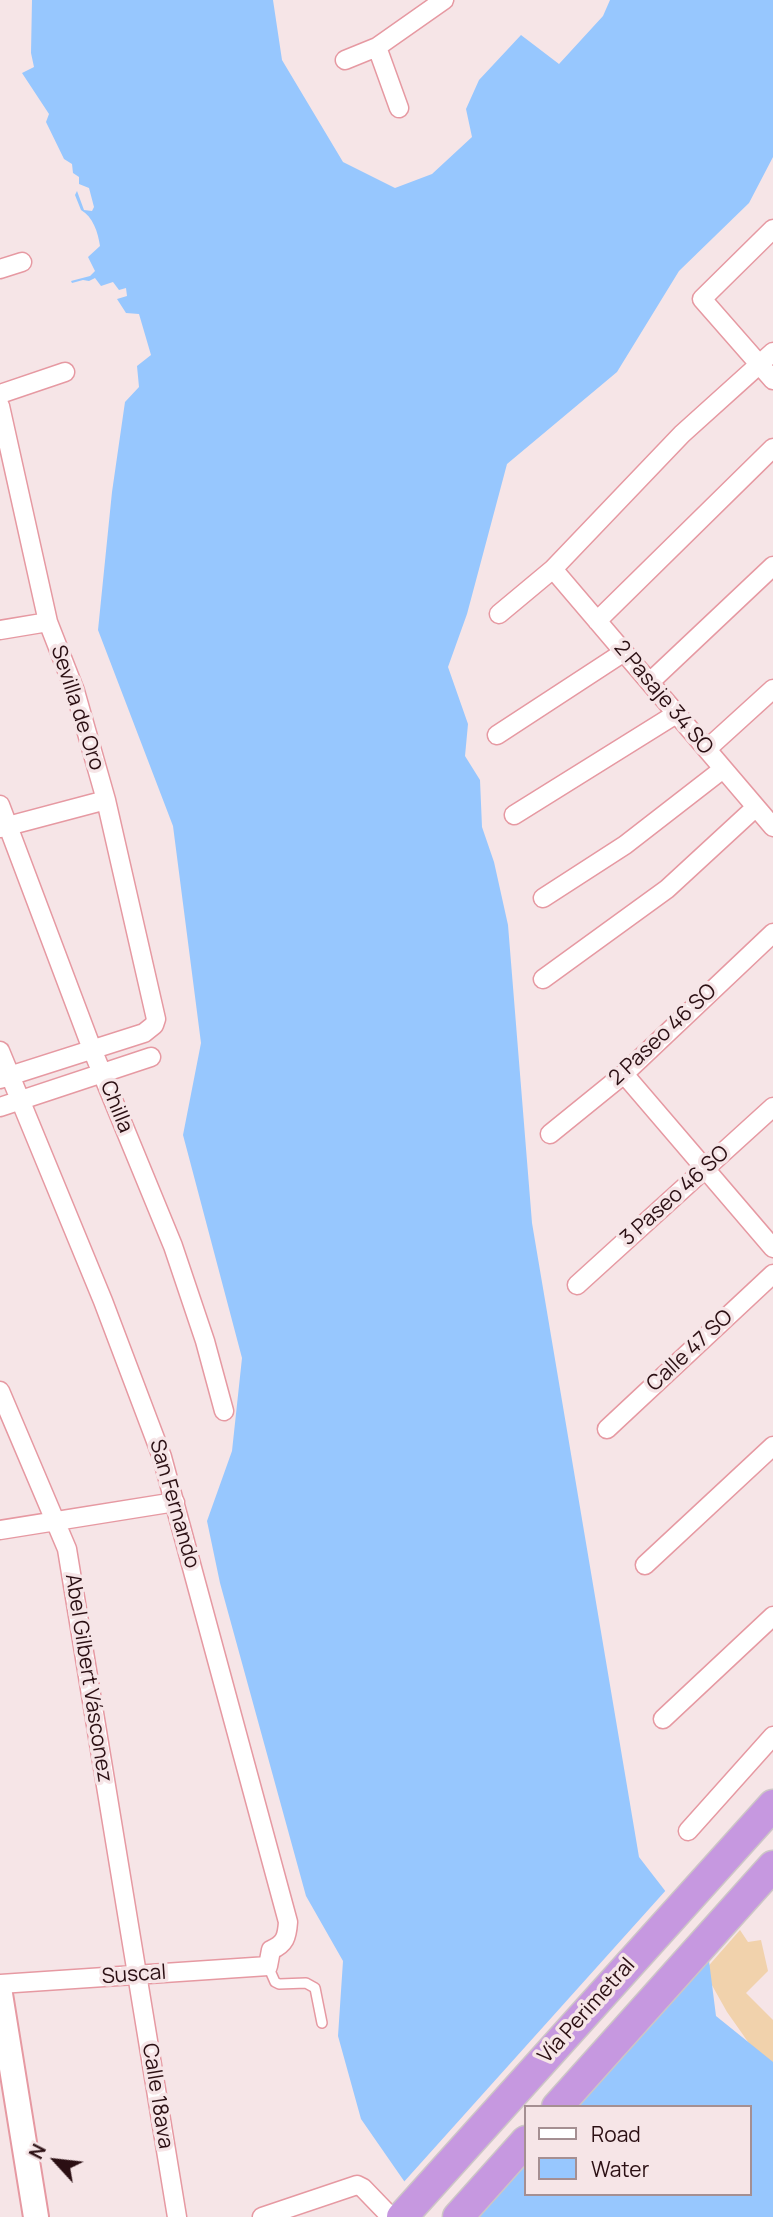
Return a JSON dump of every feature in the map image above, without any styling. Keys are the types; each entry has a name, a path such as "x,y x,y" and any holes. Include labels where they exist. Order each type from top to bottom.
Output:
{"highway":[{"name":"Vía Perimetral","path":"386,2214 773,1805"},
{"name":"Vía Perimetral","path":"559,2105 773,1867"},
{"path":"458,2217 524,2143"}],"main road":[{"path":"0,1994 36,2217"}],"street":[{"path":"345,61 377,47 444,0"},
{"path":"377,47 399,108"},
{"path":"773,229 702,299 773,380"},
{"path":"0,270 22,262"},
{"path":"499,614 553,569 682,434 773,352"},
{"path":"0,394 65,372"},
{"name":"Sevilla de Oro","path":"0,406 48,622 75,691 106,800 156,1010 156,1018 150,1029 92,1049"},
{"path":"597,621 773,448"},
{"path":"650,682 773,566"},
{"name":"2 Pasaje 34 SO","path":"553,569 767,817"},
{"path":"0,630 48,622"},
{"path":"497,735 624,652"},
{"path":"707,749 773,689"},
{"path":"514,816 676,714"},
{"path":"543,898 625,845 723,769"},
{"path":"4,827 106,800"},
{"name":"Chilla","path":"0,805 4,827 173,1246 205,1341 224,1411"},
{"path":"543,979 767,817"},
{"name":"2 Paseo 46 SO","path":"550,1133 624,1074 773,933"},
{"path":"5,1077 92,1049"},
{"name":"San Fernando","path":"0,1051 5,1077 21,1101 148,1418 175,1502 288,1922 285,1940 281,1946 271,1950 268,1966"},
{"path":"0,1107 151,1057"},
{"path":"624,1074 773,1248"},
{"name":"3 Paseo 46 SO","path":"577,1285 773,1107"},
{"name":"Calle 47 SO","path":"607,1429 773,1274"},
{"name":"Abel Gilbert Vásconez","path":"0,1391 67,1549 137,1975"},
{"path":"645,1565 773,1446"},
{"path":"0,1531 175,1502"},
{"path":"663,1719 773,1616"},
{"path":"688,1831 773,1736"},
{"name":"Suscal","path":"0,1984 268,1966"},
{"name":"Calle 18ava","path":"137,1975 177,2217"},
{"path":"262,2217 357,2185 363,2188 386,2214"}],"lane":[{"path":"268,1966 275,1982 279,1984 306,1983 315,1988 322,2023"}],"shaded area":[{"path":"740,1930 748,1942 761,1940 768,1971 746,1993 773,2020 773,2072 765,2066 727,2012 704,1971"}],"water":[{"path":"32,0 273,0 282,60 343,162 395,188 432,174 472,137 466,109 479,80 521,35 559,64 603,16 610,0 773,0 773,157 749,203 679,271 617,372 507,464 467,614 448,667 468,724 465,756 480,780 482,827 494,862 508,925 532,1223 639,1857 707,1945 716,2016 773,2062 773,2217 429,2217 361,2119 338,2036 343,1961 306,1896 220,1583 207,1521 232,1451 242,1358 183,1135 201,1043 173,826 98,630 112,492 125,402 139,387 137,366 151,355 139,314 126,313 117,299 127,296 126,288 119,290 113,282 101,286 95,278 89,281 71,281 90,276 95,271 88,257 100,246 94,225 81,210 75,195 77,191 84,210 92,211 94,207 89,188 79,184 79,177 73,173 72,164 64,159 46,122 49,114 22,73 34,67 31,53"}],"pier":[{"path":"667,1889 710,1943 712,1957 580,2105 524,2105 524,2166 479,2217 424,2217 402,2184"}]}
